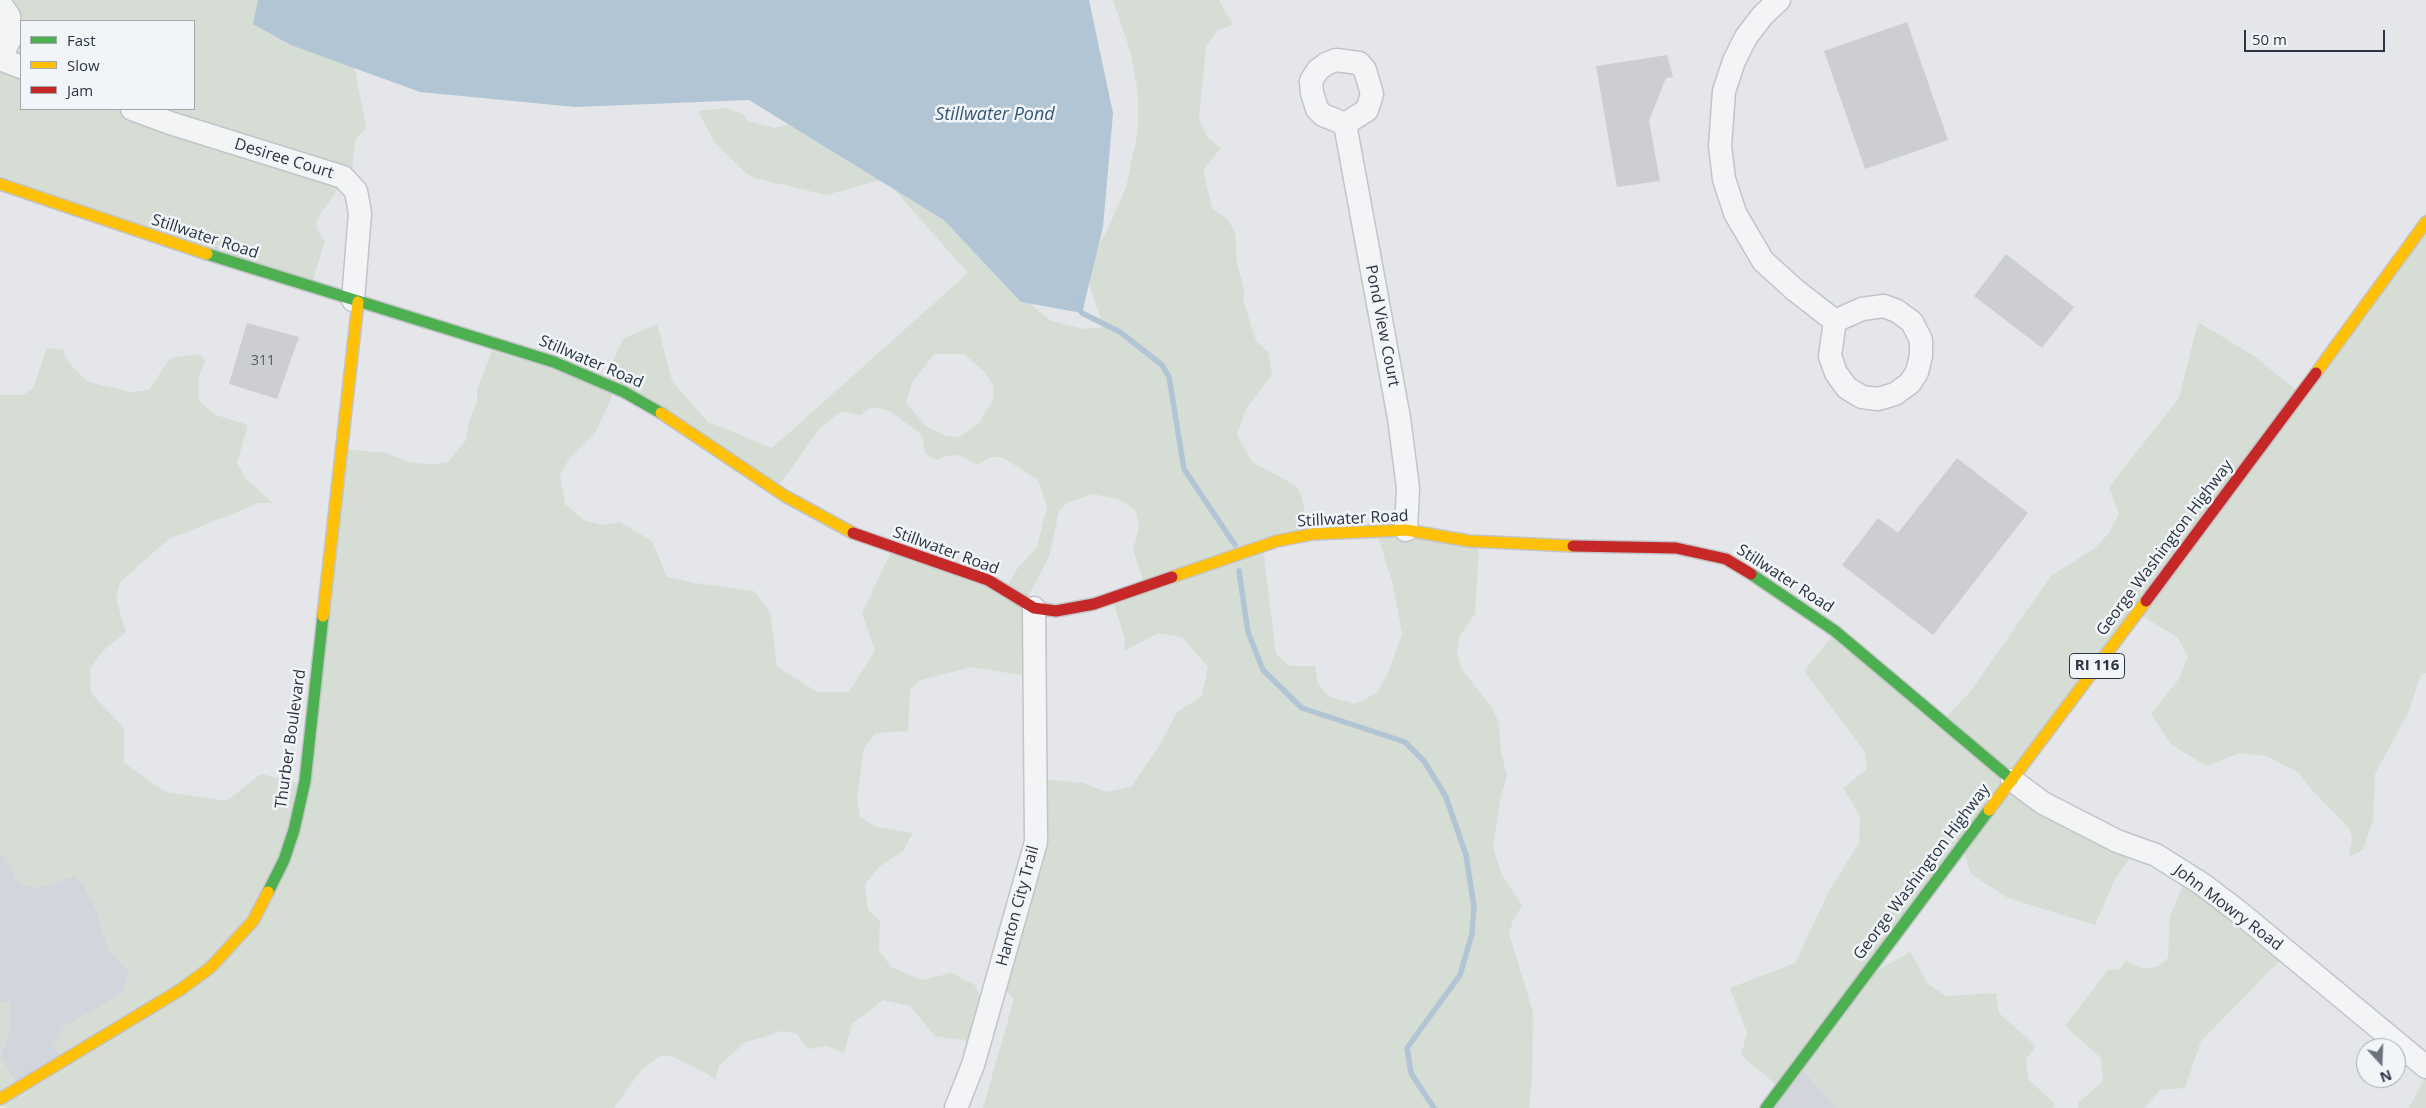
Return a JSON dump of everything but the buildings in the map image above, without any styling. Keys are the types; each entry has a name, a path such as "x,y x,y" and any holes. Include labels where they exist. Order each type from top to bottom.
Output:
{"street":[{"path":"1779,0 1763,15 1746,37 1734,61 1724,91 1720,146 1724,179 1734,213 1763,261 1795,290 1835,321"},
{"path":"0,3 10,16 10,39 6,48 0,54"},
{"path":"0,59 20,67"},
{"name":"Desiree Court","path":"135,110 170,123 343,177 356,191 360,213 355,301"},
{"name":"Pond View Court","path":"1345,124 1399,418 1408,488 1406,530"},
{"name":"Stillwater Road","path":"0,184 187,248 355,301 457,330 554,362 650,405 785,496 860,537 988,580 1034,608 1056,611 1094,604 1277,541 1313,534 1406,530 1469,541 1556,546 1676,548 1726,559 1769,584 1835,631 2012,780"},
{"name":"George Washington Highway","path":"1766,1108 2326,362 2426,222"},
{"name":"Thurber Boulevard","path":"0,1099 36,1080 180,990 211,967 253,921 284,860 294,830 304,781 355,301"},
{"path":"1884,306 1897,311 1912,322 1921,340 1921,356 1917,372 1910,383 1895,394 1878,398 1862,397 1847,388 1836,373 1830,356 1835,321 1862,309 1884,306"},
{"name":"Hanton City Trail","path":"956,1108 973,1065 1036,842 1034,608"},
{"name":"John Mowry Road","path":"2012,780 2043,803 2116,841 2156,855 2202,884 2239,912 2426,1067"}],"shaded area":[{"path":"0,0 272,0 353,58 366,128 356,139 347,206 342,183 317,219 316,228 325,241 311,286 0,187"},
{"path":"1113,0 1219,0 1233,25 1218,30 1206,46 1199,119 1207,137 1221,148 1203,170 1212,208 1228,220 1235,232 1237,264 1244,289 1243,300 1256,341 1268,352 1272,375 1246,409 1237,435 1252,462 1296,486 1301,495 1310,537 1263,549 1276,654 1289,666 1315,666 1318,684 1328,696 1355,704 1377,693 1388,673 1402,634 1393,584 1377,534 1479,546 1475,614 1460,636 1457,651 1461,668 1492,708 1499,723 1501,752 1507,776 1500,800 1493,847 1501,873 1522,906 1513,920 1509,934 1533,1012 1532,1080 1529,1108 983,1108 1014,999 998,983 1041,779 1084,783 1106,792 1131,787 1158,748 1177,712 1202,696 1208,667 1182,637 1158,633 1124,651 1125,639 1113,601 1146,588 1133,550 1139,528 1136,511 1119,499 1092,494 1067,503 1059,511 1049,557 1025,602 1033,677 971,667 918,681 910,690 908,731 876,733 864,748 857,799 860,816 875,827 913,833 903,851 879,867 865,884 868,910 880,921 879,950 891,967 922,980 951,973 975,985 989,1015 981,1043 935,1036 910,1006 883,1000 852,1024 844,1053 827,1046 808,1049 797,1034 782,1031 744,1043 719,1066 715,1080 708,1074 674,1057 661,1055 641,1070 614,1108 8,1108 0,1103 0,1056 19,1090 62,1063 54,1046 64,1027 122,994 129,972 109,950 96,909 82,882 74,876 36,888 18,883 6,857 0,854 0,395 23,395 33,388 47,348 63,350 69,363 88,382 131,392 149,390 170,358 199,354 205,360 198,380 199,401 216,415 248,425 237,463 246,479 273,503 259,503 169,539 120,582 116,599 126,632 103,651 90,669 91,693 124,728 124,763 166,792 226,801 261,774 303,784 345,449 386,453 411,463 435,464 448,462 466,440 469,422 477,401 477,389 492,351 602,383 624,338 657,324 672,381 708,422 772,448 968,273 885,179 826,195 755,178 747,174 715,143 698,111 726,108 743,114 748,121 775,128 815,117 916,165 1029,303 1051,321 1084,329 1104,327 1090,288 1087,262 1107,231 1126,187 1138,131 1138,94 1131,53","holes":["934,354 964,354 985,372 994,387 993,400 979,423 959,437 946,436 926,426 906,403 912,383","614,392 776,490 819,429 841,411 860,415 872,407 890,411 922,435 925,453 936,460 946,456 958,455 978,465 990,457 1002,457 1038,480 1047,507 1037,547 1017,569 1005,591 892,550 862,613 875,651 849,692 817,692 777,666 770,612 754,591 667,577 652,541 620,522 604,525 585,521 565,504 560,474 569,459 595,433"]},
{"path":"2426,213 2426,673 2421,674 2409,711 2375,774 2373,820 2363,850 2349,857 2352,839 2350,829 2311,789 2298,772 2267,756 2239,753 2206,766 2171,744 2151,714 2179,679 2188,657 2178,638 2138,613 2012,778 2141,842 2115,879 2095,925 2008,898 1971,874 1961,843 1861,980 1910,952 1928,984 1946,996 1996,993 1999,1013 2036,1046 2026,1059 2028,1079 2055,1104 2052,1108 1837,1108 1809,1078 1811,1074 1798,1070 1779,1087 1741,1055 1747,1033 1730,988 1795,963 1829,891 1859,843 1860,816 1843,788 1867,769 1865,752 1804,671 1834,634 1942,721 1970,692 2051,576 2095,548 2109,533 2119,514 2109,487 2179,398 2198,322 2254,356 2296,390"},
{"path":"0,854 6,856 36,888 74,876 82,882 96,909 109,950 129,972 122,994 64,1027 62,1064 19,1090 0,1056 11,1027 4,1002 0,1004"},
{"path":"2189,872 2288,952 2201,1041 2185,1088 2160,1090 2144,1108 2078,1108 2078,1103 2103,1081 2101,1058 2065,1026 2108,970 2120,969 2126,961 2143,969 2157,967 2168,958 2170,916"},
{"path":"4,1001 9,1002 11,1027 0,1054 0,1004"},
{"path":"1798,1070 1811,1075 1809,1078 1837,1108 1764,1108"},
{"path":"2426,1076 2426,1108 2409,1108"}],"water":[{"name":"Stillwater Pond","path":"258,0 1089,0 1113,113 1103,227 1082,313 1021,302 944,220 749,100 575,107 420,92 291,45 253,24"}],"waterway":[{"path":"1078,306 1082,313 1120,332 1162,365 1169,377 1184,469 1235,545"},
{"path":"1239,571 1248,632 1263,670 1302,708 1405,742 1424,761 1446,797 1466,855 1474,907 1472,934 1460,975 1407,1048 1411,1073 1434,1108"}],"traffic: fast":[{"path":"207,254 554,362 624,392 661,413"},
{"path":"1751,574 1835,631 2012,780"},
{"path":"268,892 284,860 294,830 305,781 323,616"},
{"path":"1766,1108 1989,810"}],"traffic: slow":[{"path":"0,184 207,254"},
{"path":"2316,373 2426,222"},
{"path":"323,616 358,302"},
{"path":"661,413 785,496 853,533"},
{"path":"1172,577 1277,541 1313,534 1406,530 1469,541 1573,546"},
{"path":"1989,810 2146,601"},
{"path":"0,1099 180,990 211,967 253,921 268,892"}],"traffic: jam":[{"path":"2146,601 2316,373"},
{"path":"853,533 988,580 1034,608 1056,611 1094,604 1172,577"},
{"path":"1573,546 1676,548 1726,559 1751,574"}]}
